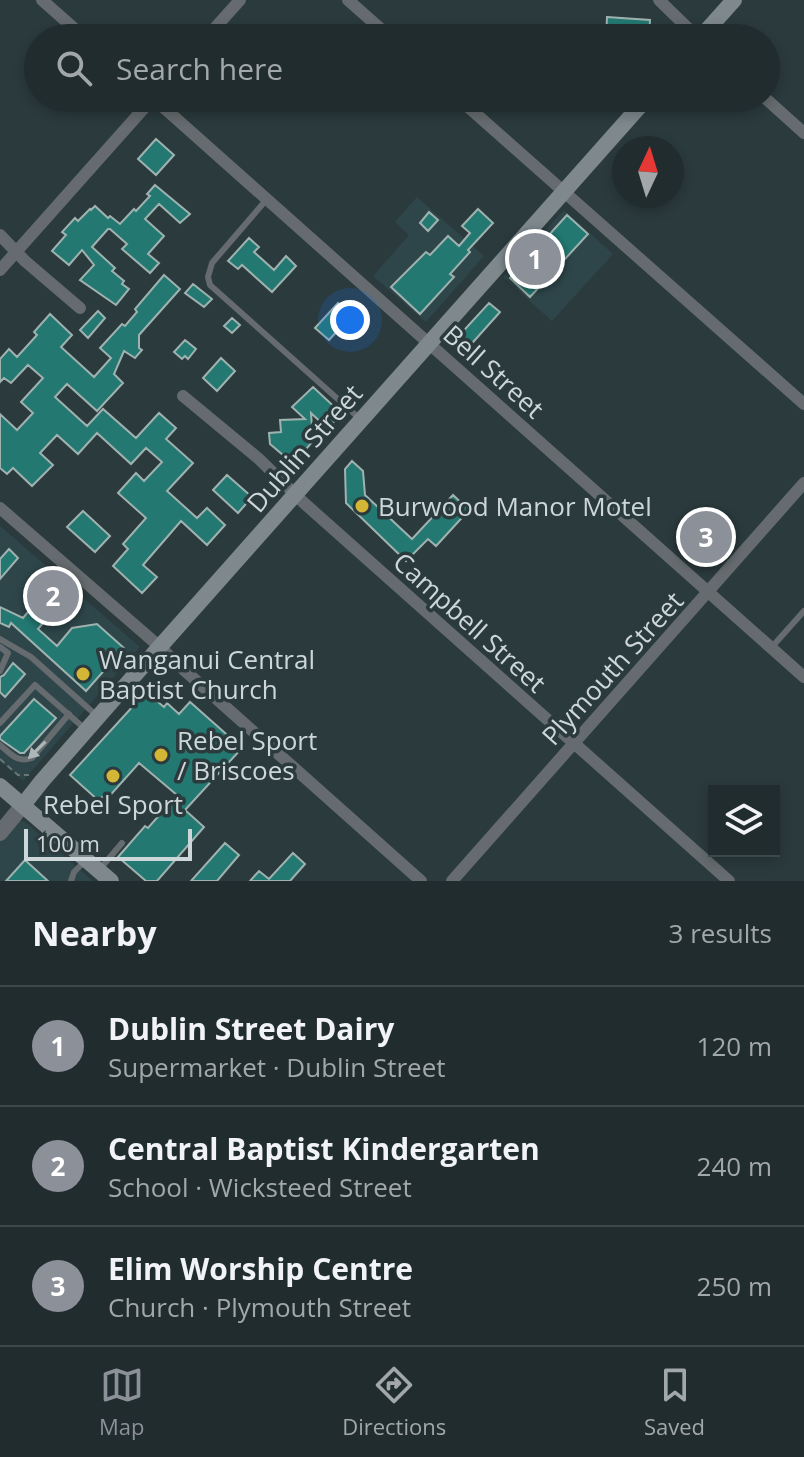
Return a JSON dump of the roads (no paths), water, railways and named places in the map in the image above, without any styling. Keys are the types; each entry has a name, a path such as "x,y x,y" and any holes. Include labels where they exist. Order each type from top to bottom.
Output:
{"main road":[{"path":"712,24 734,0"},
{"name":"Dublin Street","path":"23,805 635,112"},
{"path":"0,786 99,870"}],"street":[{"path":"42,0 69,24"},
{"path":"219,24 240,0"},
{"path":"348,0 375,24"},
{"path":"659,0 684,24"},
{"path":"780,111 804,133"},
{"path":"0,270 140,112"},
{"name":"Bell Street","path":"169,112 804,677"},
{"path":"474,112 804,404"},
{"path":"0,235 80,308"},
{"name":"Campbell Street","path":"183,396 259,459 304,503 729,881"},
{"name":"Plymouth Street","path":"452,881 804,483"},
{"path":"0,508 421,881"},
{"name":"Dublin Street","path":"0,833 23,805"}],"lane":[{"path":"267,199 212,263 208,277 210,285 361,420"},
{"path":"771,648 804,611"},
{"path":"0,639 31,657 92,724"},
{"path":"0,647 8,653 0,671"},
{"path":"0,723 35,685 69,714 92,724"},
{"path":"0,745 17,760 32,758 69,714"},
{"path":"71,881 74,872 99,870 122,843"}],"place":[{"name":"Dublin Street Dairy","path":"535,259"},
{"name":"Burwood Manor Motel","path":"362,506"},
{"name":"Elim Worship Centre","path":"706,537"},
{"name":"Central Baptist Kindergarten","path":"53,596"},
{"name":"Wanganui Central Baptist Church","path":"83,674"},
{"name":"Rebel Sport / Briscoes","path":"161,755"},
{"name":"Rebel Sport","path":"113,776"}]}
